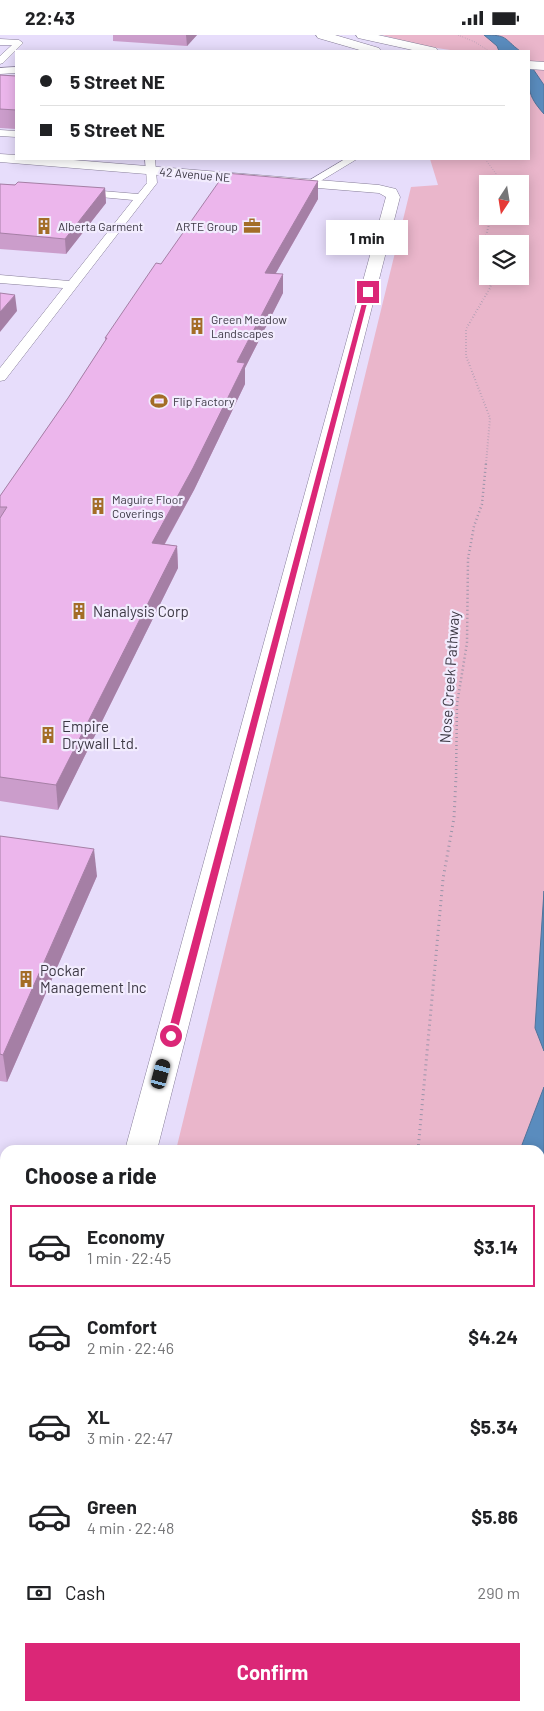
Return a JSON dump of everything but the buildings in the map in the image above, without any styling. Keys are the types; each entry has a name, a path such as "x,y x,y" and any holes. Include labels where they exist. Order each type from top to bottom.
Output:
{"street":[{"path":"322,35 373,50"},
{"path":"362,35 428,50"},
{"path":"530,65 544,66"},
{"path":"530,75 544,77"},
{"name":"42 Avenue NE","path":"2,160 151,165 379,189 391,192 393,197 142,1145"}],"lane":[{"path":"0,61 28,35"},
{"path":"0,42 19,43"},
{"path":"0,71 15,70"},
{"path":"0,76 15,81"},
{"path":"0,133 15,134"},
{"path":"310,183 350,160"},
{"path":"0,377 152,183 151,165"},
{"path":"66,191 141,197"},
{"path":"0,279 72,285"}],"path":[{"path":"458,35 487,50"},
{"path":"487,160 497,175"},
{"name":"Nose Creek Pathway","path":"418,1145 442,888 454,818 457,704 467,643 468,559 474,526 482,504 490,418 466,356 466,329 491,285"}],"shaded area":[{"path":"382,35 544,35 544,1145 177,1145 411,187 438,185 430,160 530,160 530,50 450,50 423,46"}],"water":[{"path":"484,35 501,37 519,50 499,50 497,46"},
{"path":"530,64 544,85 544,114 531,96"},
{"path":"544,891 544,1051 535,1028"},
{"path":"544,1087 544,1145 522,1145"}],"place":[{"name":"Alberta Garment","path":"44,226"},
{"name":"ARTE Group","path":"252,226"},
{"name":"Green Meadow Landscapes","path":"197,326"},
{"name":"Flip Factory","path":"159,401"},
{"name":"Maguire Floor Coverings","path":"98,506"},
{"name":"Nanalysis Corp","path":"79,611"},
{"name":"Empire Drywall Ltd.","path":"48,735"},
{"name":"Pockar Management Inc","path":"26,979"}],"route":[{"path":"171,1036 368,292"}]}
